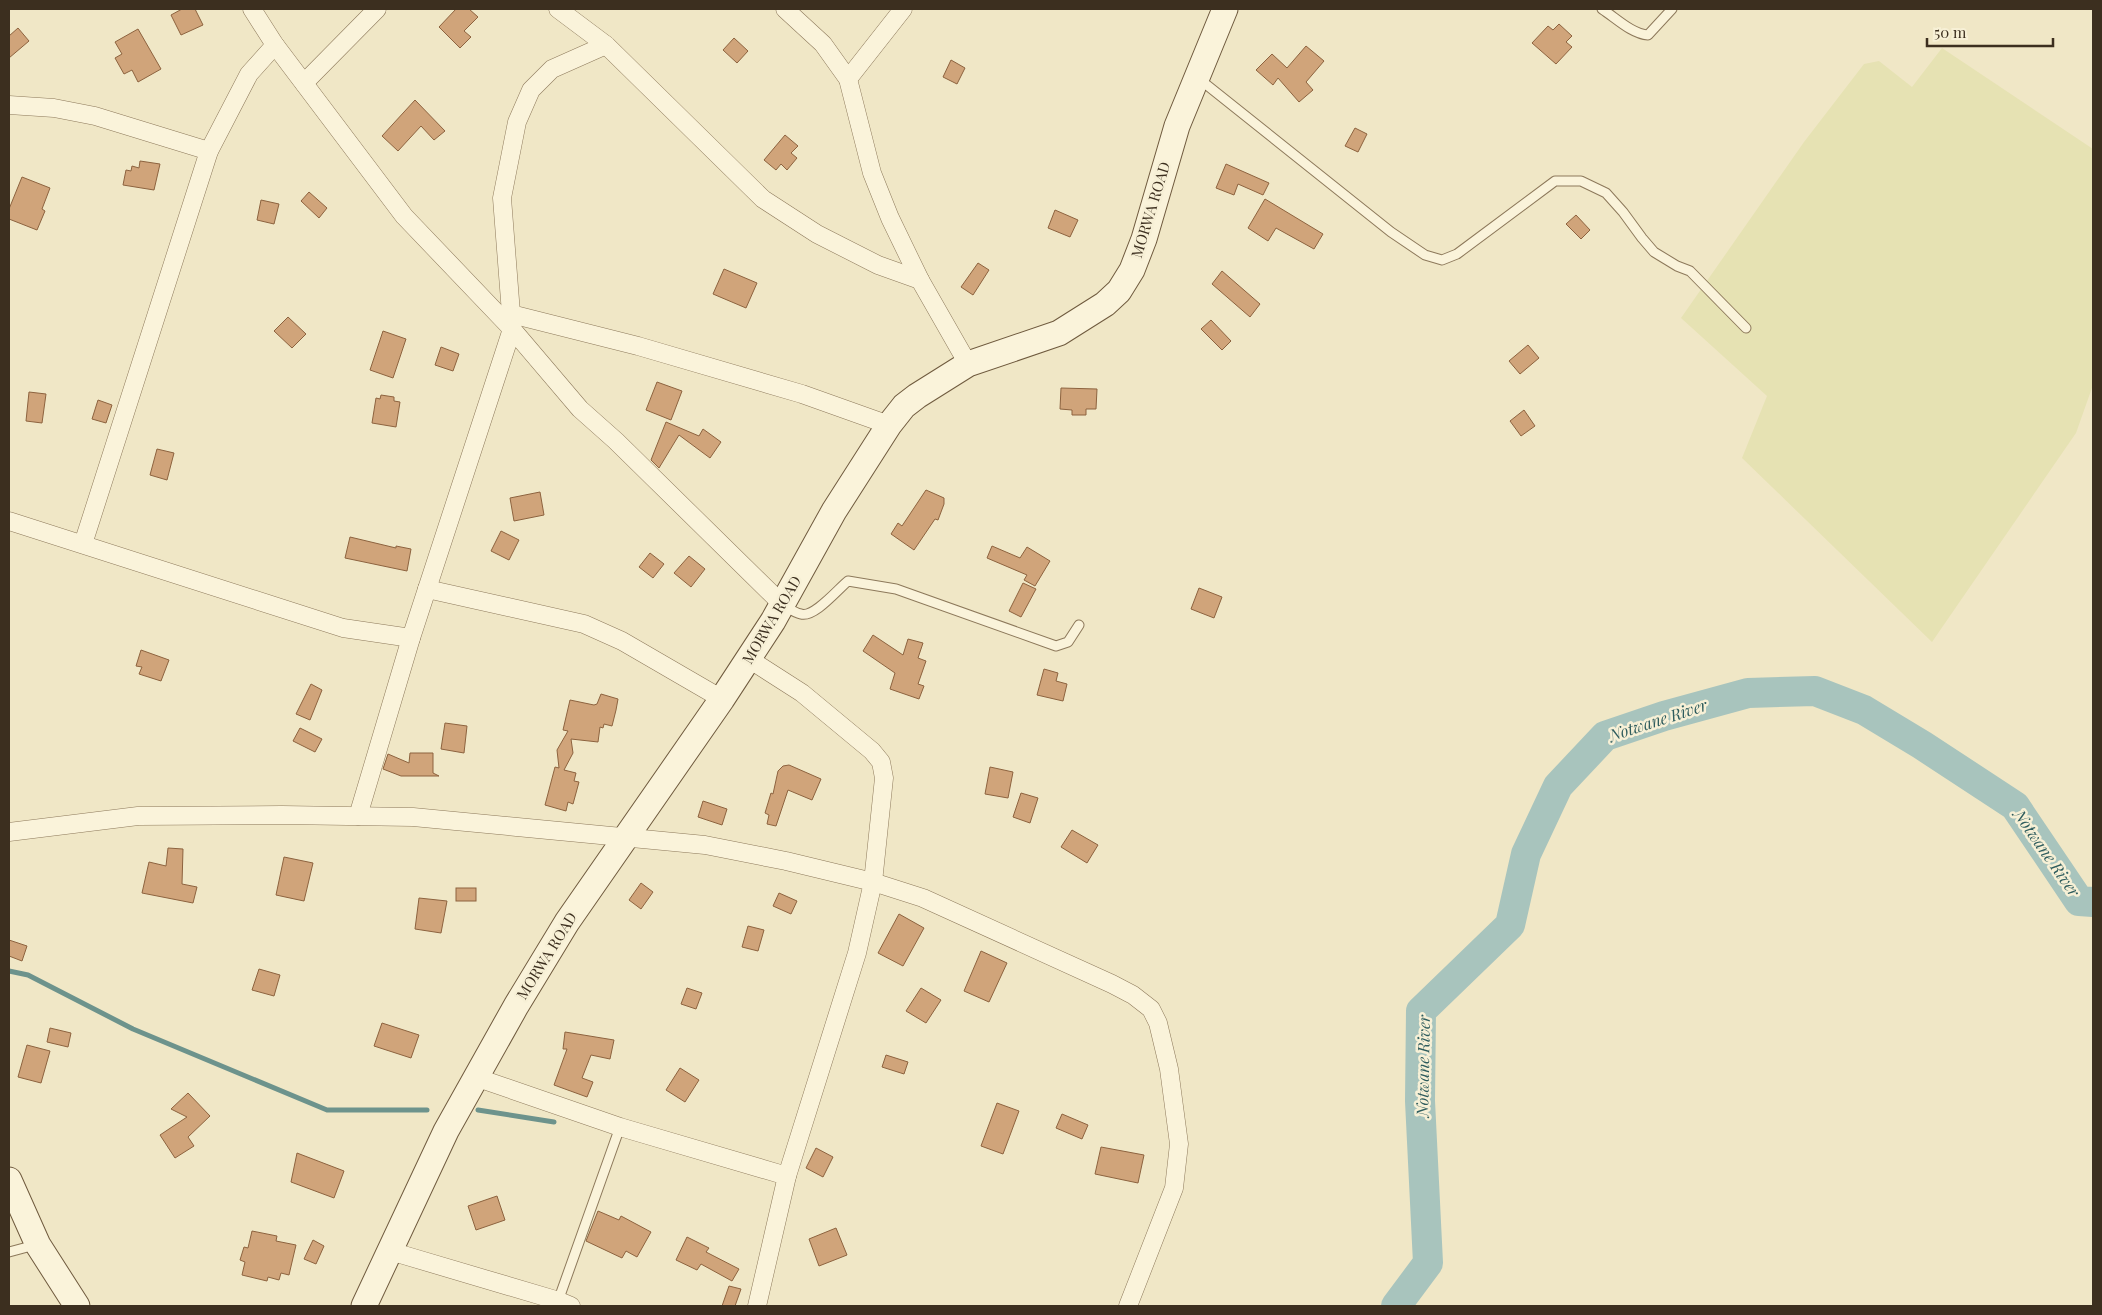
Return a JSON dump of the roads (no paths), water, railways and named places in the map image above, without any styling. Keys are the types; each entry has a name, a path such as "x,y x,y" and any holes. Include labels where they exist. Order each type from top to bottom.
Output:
{"main road":[{"name":"MORWA ROAD","path":"364,1306 446,1131 475,1077 567,922 749,658 783,605 834,511 889,425 904,406 968,364 1059,333 1100,308 1119,291 1132,270 1144,239 1177,126 1225,9"},
{"path":"9,1180 38,1245 77,1306"}],"street":[{"path":"252,9 275,45 404,216 511,321 580,409 616,441 783,605"},
{"path":"304,83 377,9"},
{"path":"558,9 606,45 763,199 816,234 878,265 920,280"},
{"path":"785,9 823,44 848,79 872,173 890,218 920,280 968,364"},
{"path":"848,79 903,9"},
{"path":"84,544 209,150 249,74 275,45"},
{"path":"358,816 411,638 511,321 502,198 516,122 531,90 552,70 606,45"},
{"path":"9,105 54,108 95,116 209,150"},
{"path":"511,321 638,346 793,391 889,425"},
{"path":"9,521 343,628 411,638"},
{"path":"427,589 584,624 622,641 722,699"},
{"path":"749,658 802,693 872,751 881,762 884,778 874,882 857,953 787,1176 757,1306"},
{"path":"9,832 138,816 413,817 705,845 786,861 874,882 923,898 1112,984 1134,995 1151,1009 1158,1023 1169,1069 1179,1144 1174,1188 1128,1306"},
{"path":"475,1077 620,1127 787,1176"},
{"path":"390,1251 562,1304"}],"lane":[{"path":"1602,9 1634,31 1648,35 1654,31 1672,9"},
{"path":"1196,77 1391,232 1425,255 1442,260 1457,254 1555,181 1581,181 1606,193 1654,252 1677,266 1690,271 1746,328"},
{"path":"783,605 801,614 808,615 821,607 835,591 848,581 896,589 1056,646 1068,642 1079,625"},
{"path":"562,1304 620,1127"},
{"path":"9,1252 38,1245"}],"waterway":[{"name":"Notwane River","path":"1396,1306 1428,1263 1420,1101 1421,1011 1510,925 1526,854 1558,786 1605,736 1664,716 1748,693 1815,691 1864,710 1922,745 2015,806 2079,901 2093,902"},
{"path":"9,971 28,975 133,1029 327,1110 427,1110"},
{"path":"478,1110 554,1122"}]}
